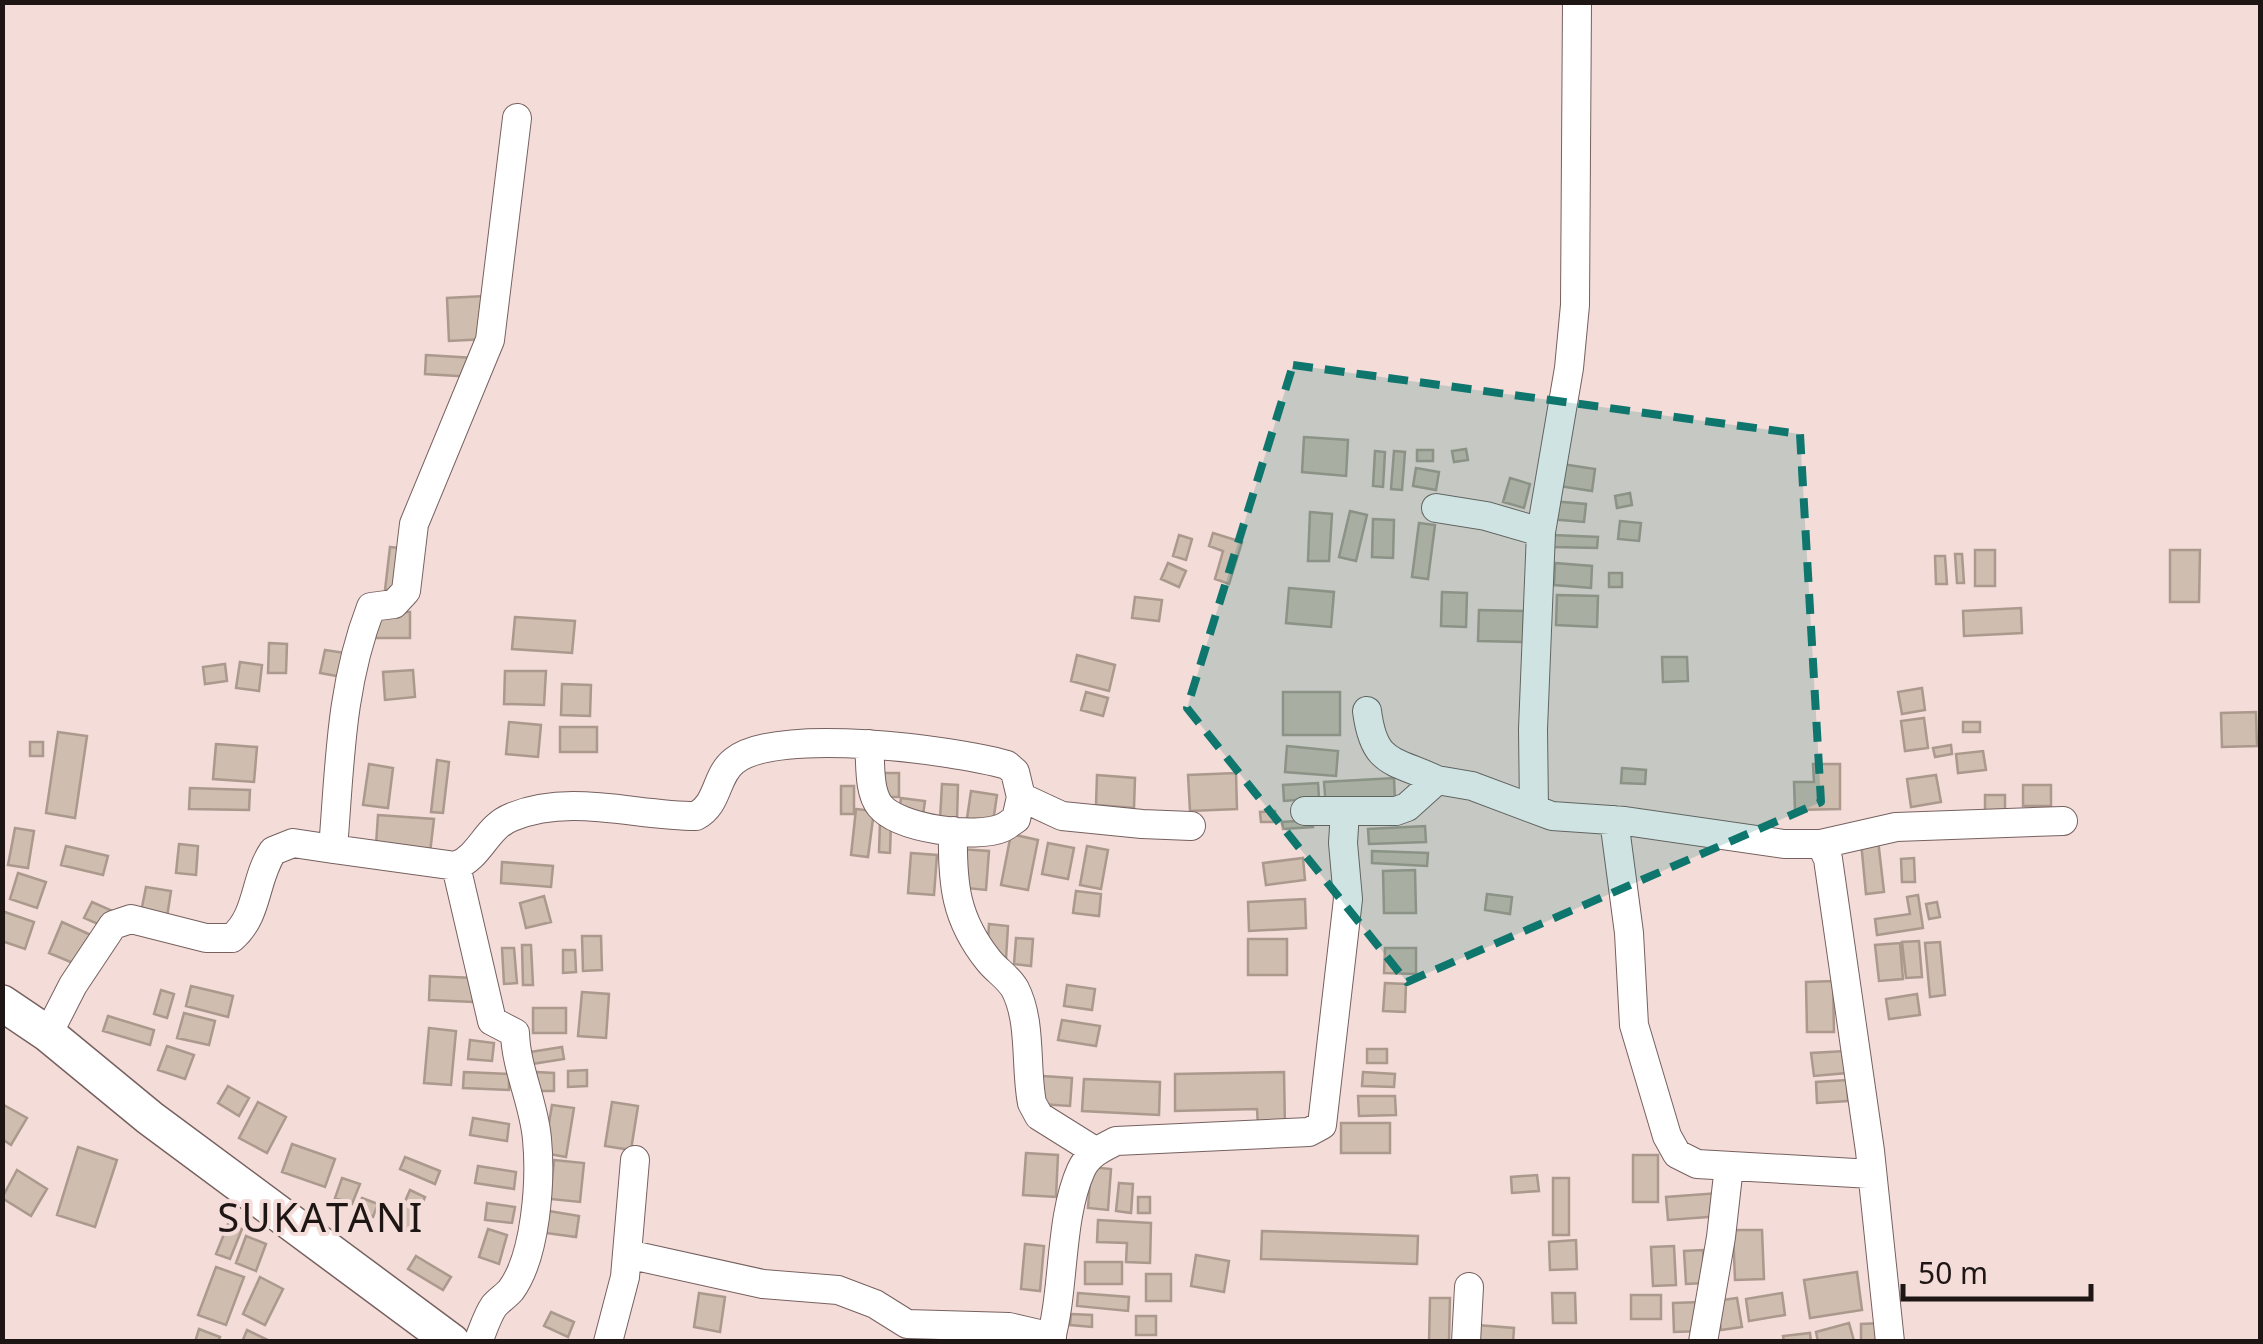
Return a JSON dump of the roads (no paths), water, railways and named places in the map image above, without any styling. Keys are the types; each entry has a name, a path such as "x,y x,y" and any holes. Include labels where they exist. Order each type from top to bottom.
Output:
{"main road":[{"path":"2,1003 452,1342"}],"street":[{"path":"1534,810 1533,728 1541,532 1575,305 1577,2"},
{"path":"333,849 343,717 352,661 371,607 394,604 406,591 414,524 490,340 517,118"},
{"path":"1436,508 1486,516 1541,532"},
{"path":"1367,711 1371,740 1380,754 1437,780 1472,786 1552,816 1614,820 1784,844 1821,844 1896,827 2063,821"},
{"path":"48,1034 113,925 130,919 206,938 232,938 252,912 260,875 273,851 293,844 456,866 475,854 484,836 496,826 518,814 546,808 582,806 696,816 706,811 722,774 733,761 757,748 825,741 869,744 1007,765 1015,772 1020,797 1016,818 1001,828 954,832 901,822 880,806 874,794 869,744"},
{"path":"1304,811 1396,811 1437,780"},
{"path":"1020,797 1062,816 1190,826"},
{"path":"627,1254 763,1284 838,1290 876,1304 908,1324 1008,1328 1051,1339 1071,1210 1081,1169 1095,1151 1116,1141 1309,1132 1322,1125 1348,899 1345,811"},
{"path":"1614,820 1627,915 1634,1025 1667,1136 1677,1154 1685,1160 1729,1166 1872,1174"},
{"path":"954,832 952,879 962,918 988,960 1014,989 1022,1007 1032,1103 1039,1116 1095,1151"},
{"path":"1821,844 1828,859 1872,1174 1890,1342"},
{"path":"456,866 492,1020 515,1033 537,1140 537,1188 527,1253 510,1291 493,1307 478,1342"},
{"path":"608,1342 625,1277 636,1160"},
{"path":"1704,1342 1722,1237 1729,1166"},
{"path":"1466,1342 1469,1287"}],"district":[{"name":"SUKATANI","path":"321,1218"}]}
